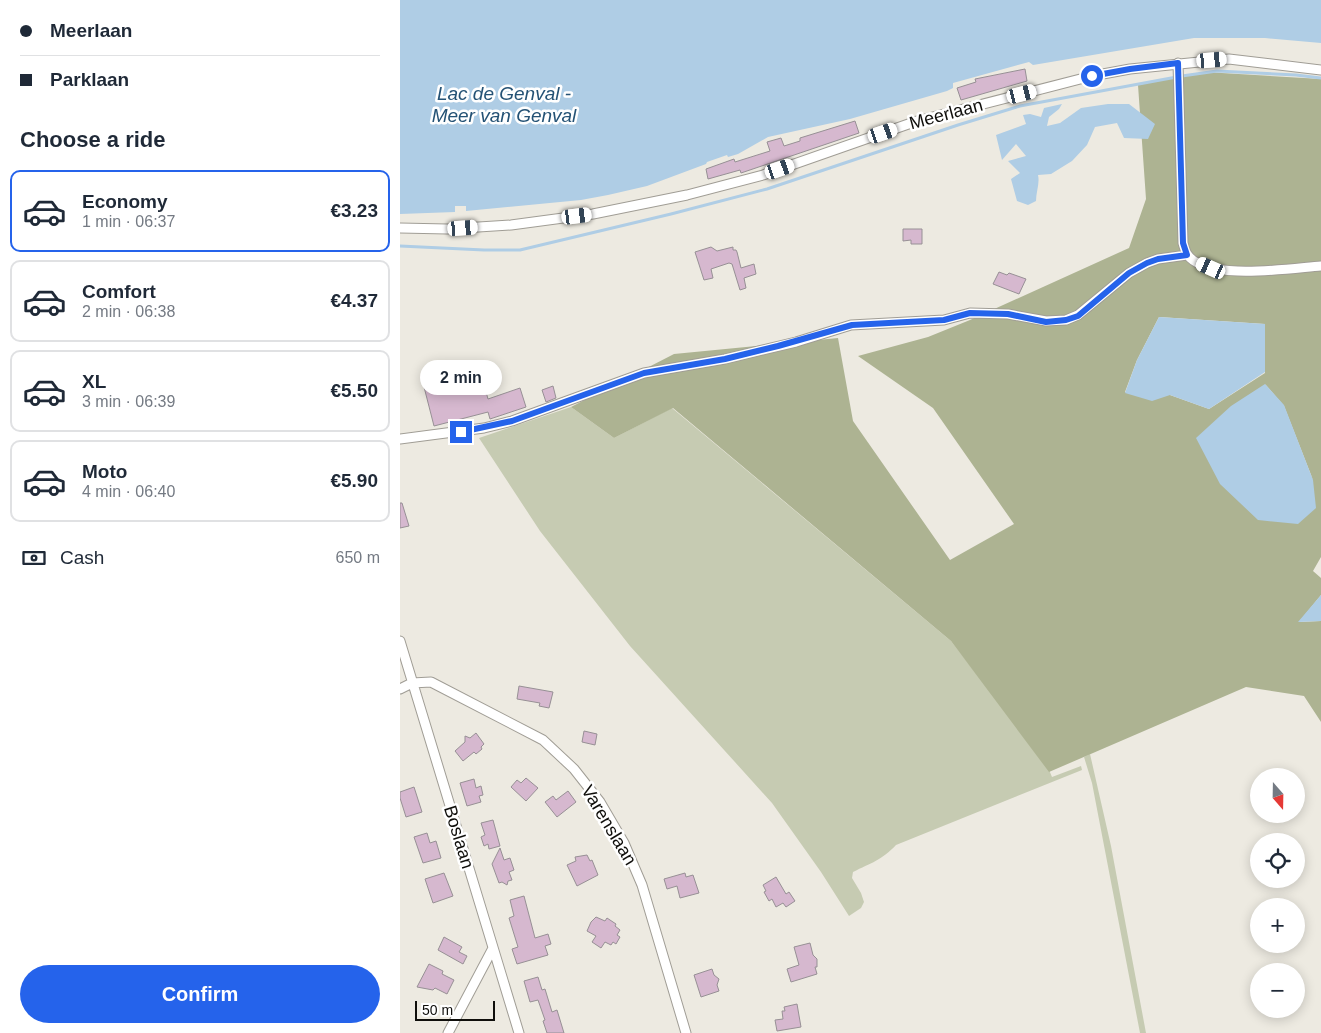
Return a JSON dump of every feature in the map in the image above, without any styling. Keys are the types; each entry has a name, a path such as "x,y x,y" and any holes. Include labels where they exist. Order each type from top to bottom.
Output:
{"street":[{"name":"Meerlaan","path":"400,228 447,229 511,225 593,214 687,195 763,175 918,121 1092,76 1130,69 1179,66 1229,59 1321,70"},
{"path":"1179,66 1183,243 1187,255"},
{"path":"400,438 484,428 512,421 644,373 725,359 787,344 852,325 944,320 970,313 1008,314 1046,322 1066,320 1078,316 1135,270 1158,259 1187,255 1211,268 1229,272 1321,266"},
{"name":"Boslaan","path":"400,640 519,1033"},
{"name":"Varenslaan","path":"412,683 431,682 543,740 579,775 600,802 624,843 642,885 686,1033"},
{"path":"400,689 412,683"},
{"path":"448,1033 493,948"}],"green space":[{"path":"1205,72 1321,79 1321,557 1313,571 1321,578 1321,595 1299,622 1321,621 1321,722 1304,696 1246,687 1049,772 951,641 673,408 614,438 571,407 674,354 838,338 853,421 950,560 1014,524 933,408 858,356 928,337 1129,248 1146,199 1138,85","holes":["1159,317 1265,324 1265,373 1209,409 1170,395 1125,392 1137,360","1265,384 1284,406 1313,480"]},
{"path":"571,407 614,438 672,408 951,641 1047,765 1052,777 1081,766 1082,770 896,845 881,858 853,872 852,878 864,902 861,908 849,916 821,872 772,803 630,646 540,531 479,438"},
{"path":"1090,754 1111,846 1146,1033 1140,1033 1092,783 1084,757"}],"water":[{"name":"Lac de Genval - Meer van Genval","path":"400,0 1321,0 1321,43 1265,38 1194,38 1033,65 1029,62 953,83 953,88 947,91 850,119 768,137 738,154 728,157 727,155 707,162 647,186 581,200 466,211 466,206 455,206 455,212 400,214"},
{"path":"1062,104 1049,117 1047,126 1060,123 1081,108 1108,104 1129,104 1155,124 1148,139 1124,138 1117,123 1095,127 1087,145 1072,161 1051,174 1038,175 1036,201 1028,205 1017,201 1011,179 1020,173 1008,161 1026,156 1016,144 1002,160 996,135 1026,124 1023,115 1030,114 1041,117 1044,108"},
{"path":"1159,317 1265,324 1265,372 1209,409 1170,395 1152,401 1125,393 1137,360"},
{"path":"1265,384 1284,405 1313,480 1316,508 1298,524 1258,520 1220,484 1196,438 1231,406"},
{"path":"1321,595 1321,621 1298,622"}],"building":[{"path":"1025,69 1027,81 961,100 957,88 976,82 975,79"},
{"path":"855,121 859,133 741,173 740,170 708,179 706,169 734,159 735,162 770,151 767,142 781,138 784,146 800,141 800,138"},
{"path":"903,229 922,229 922,244 911,244 911,240 903,241"},
{"path":"711,247 717,251 733,247 733,250 737,252 741,268 754,264 756,274 744,278 746,288 740,290 732,264 729,263 711,269 713,278 704,280 695,252"},
{"path":"999,272 1007,275 1009,273 1026,279 1019,294 993,284"},
{"path":"481,374 488,399 520,388 526,407 490,419 488,412 434,426 423,383 451,376 452,382"},
{"path":"553,386 556,398 546,402 542,390"},
{"path":"400,503 402,503 409,526 400,528"},
{"path":"519,686 553,692 549,708 539,706 540,703 517,699"},
{"path":"584,731 597,734 595,745 582,742"},
{"path":"476,733 484,744 481,747 482,749 476,754 474,752 463,761 455,751 465,742 465,736 470,738"},
{"path":"526,778 538,788 526,801 511,787 517,780 521,783"},
{"path":"474,779 476,788 481,786 483,795 479,796 481,802 467,806 460,783"},
{"path":"414,787 422,812 406,817 400,792"},
{"path":"568,791 576,802 557,817 545,802 553,796 556,800"},
{"path":"493,820 500,846 489,849 488,844 484,846 481,837 485,835 481,823"},
{"path":"427,833 430,843 436,841 441,858 423,863 414,837"},
{"path":"500,848 504,860 510,858 514,870 509,872 512,880 508,881 507,885 502,882 499,883 492,864"},
{"path":"587,855 590,861 592,860 598,875 577,886 567,865 576,861 575,857"},
{"path":"444,873 453,896 433,903 425,879"},
{"path":"685,873 686,877 693,875 699,893 680,898 677,886 667,889 664,879"},
{"path":"776,877 786,894 789,892 795,901 786,907 783,903 776,907 772,899 769,901 764,892 766,891 763,885"},
{"path":"524,896 535,938 548,934 551,944 545,946 548,955 517,964 512,949 518,947 509,918 514,916 510,900"},
{"path":"596,917 605,921 607,918 616,924 615,926 620,930 617,935 620,937 616,944 613,942 611,945 605,942 601,948 592,942 596,936 587,931 591,922"},
{"path":"444,937 462,947 459,952 467,956 463,964 438,950"},
{"path":"810,943 813,955 817,959 817,967 815,967 817,974 791,982 787,969 799,965 794,947"},
{"path":"429,964 443,971 442,974 454,980 447,994 435,988 433,990 417,987"},
{"path":"712,969 714,975 719,979 717,985 719,991 701,997 694,975"},
{"path":"538,977 542,990 545,989 552,1012 557,1010 564,1033 547,1033 538,1000 530,1002 524,981"},
{"path":"797,1004 801,1027 777,1031 775,1020 783,1019 782,1011 785,1011 784,1007"}],"waterway":[{"path":"400,246 520,250 767,189 1020,106 1182,76 1217,71 1321,78"}],"route":[{"path":"461,432 512,421 644,373 725,359 796,342 852,325 944,320 970,313 1008,314 1046,322 1066,320 1078,316 1129,273 1147,263 1158,259 1187,255 1183,243 1178,63 1092,76"}]}
